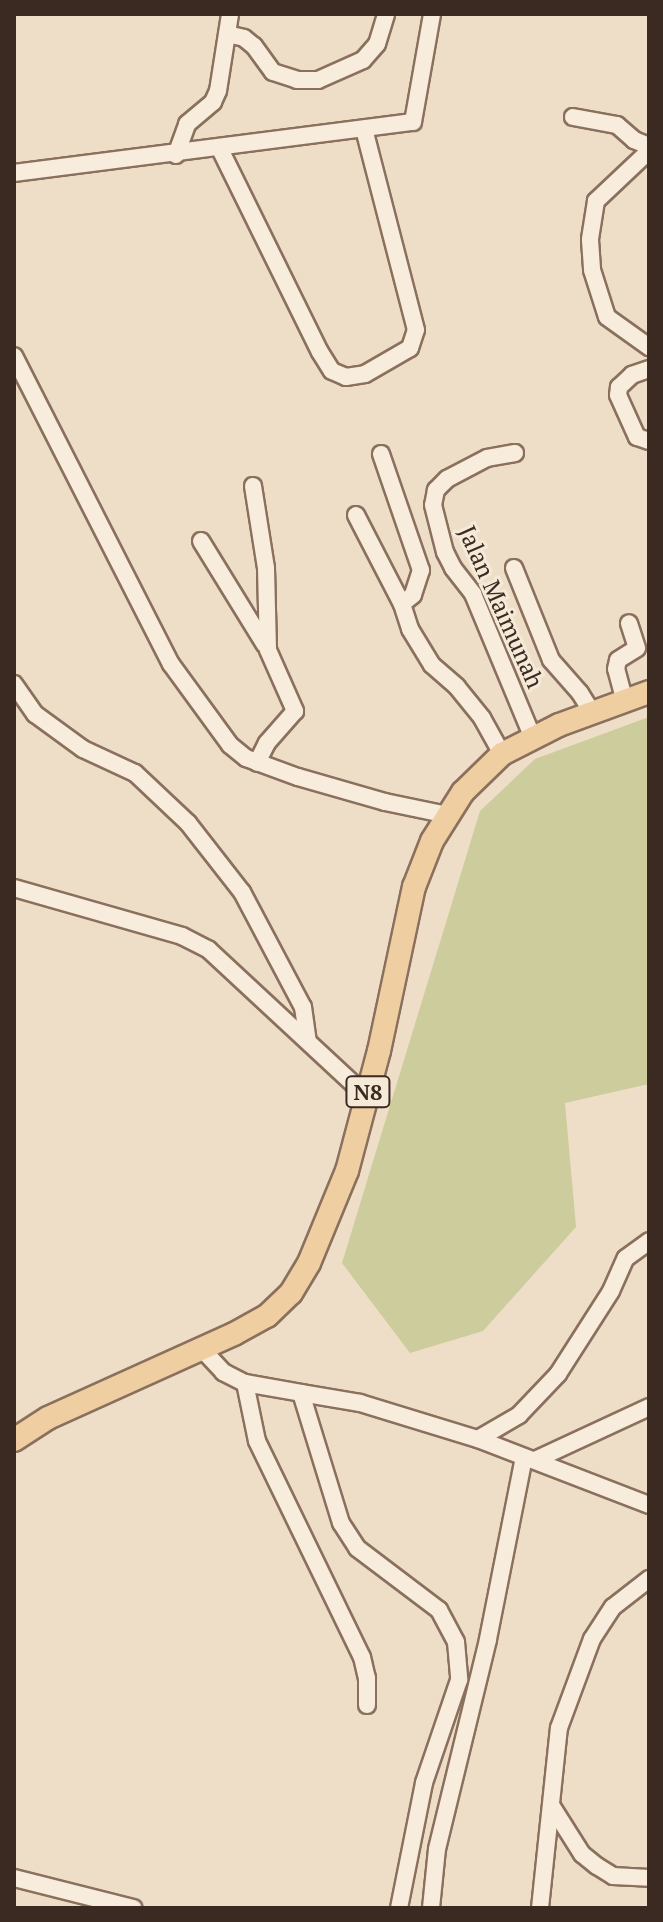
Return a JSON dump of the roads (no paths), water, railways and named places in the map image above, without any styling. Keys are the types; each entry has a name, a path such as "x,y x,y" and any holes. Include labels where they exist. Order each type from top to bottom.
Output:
{"main road":[{"name":"N8","path":"14,1440 48,1418 267,1316 291,1293 309,1263 337,1202 367,1097 414,887 432,841 478,776 502,754 532,736 649,692"}],"street":[{"path":"176,155 187,124 213,102 218,91 230,14"},
{"path":"227,34 244,38 254,46 273,72 297,80 318,80 363,60 377,44 386,14"},
{"path":"14,173 176,155 413,122 432,14"},
{"path":"573,117 617,125 649,148 596,201 590,240 592,270 607,317 649,347"},
{"path":"220,149 320,352 332,371 346,377 395,360 410,348 416,330 364,129"},
{"path":"14,356 171,664 230,745 257,763 385,802 448,815"},
{"path":"649,369 632,375 619,387 618,395 637,437 649,441"},
{"name":"Jalan Maimunah","path":"515,453 487,458 447,479 436,490 433,505 445,552 473,594 532,736"},
{"path":"381,454 421,570 413,595 402,604"},
{"path":"253,486 266,568 268,650"},
{"path":"356,515 402,604 410,629 432,665 457,687 482,718 502,754"},
{"path":"201,541 268,650 295,711 291,720 267,743 257,763"},
{"path":"514,568 551,660 592,712"},
{"path":"625,702 616,669 618,660 637,648 629,623"},
{"path":"14,684 35,714 83,749 135,773 188,823 242,892 303,1007 308,1041"},
{"path":"14,888 182,936 209,950 367,1097"},
{"path":"478,1439 519,1415 558,1374 611,1291 626,1258 649,1241"},
{"path":"201,1348 223,1372 245,1383 360,1403 478,1439 649,1505"},
{"path":"245,1383 257,1441 362,1657 367,1678 367,1705"},
{"path":"301,1393 341,1523 357,1548 439,1610 456,1642 459,1680 424,1783 399,1908"},
{"path":"530,1459 649,1407"},
{"path":"431,1908 437,1849 530,1459"},
{"path":"540,1908 559,1728 592,1639 613,1607 649,1579"},
{"path":"551,1805 582,1854 597,1866 613,1876 649,1878"},
{"path":"14,1878 133,1908"}]}
